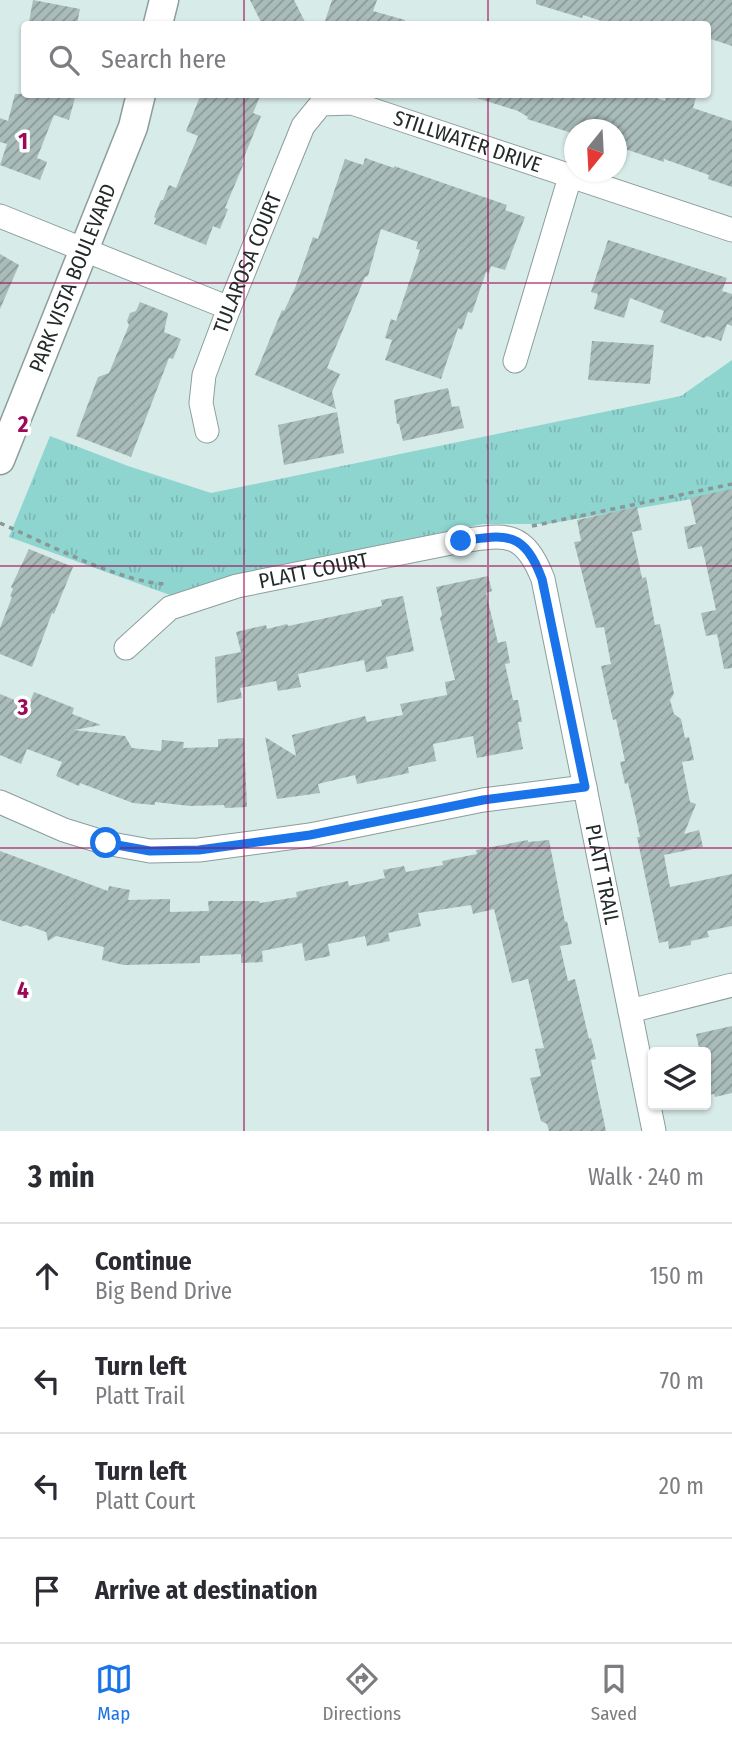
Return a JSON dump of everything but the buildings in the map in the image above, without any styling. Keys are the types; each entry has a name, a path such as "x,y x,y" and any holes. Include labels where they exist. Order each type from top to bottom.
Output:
{"street":[{"path":"159,21 164,0"},
{"name":"PARK VISTA BOULEVARD","path":"0,460 133,127 140,98"},
{"name":"STILLWATER DRIVE","path":"321,104 352,103 564,175"},
{"name":"TULAROSA COURT","path":"207,430 201,403 204,375 303,126 321,104"},
{"path":"515,360 568,182"},
{"name":"STILLWATER DRIVE","path":"585,182 732,230"},
{"path":"0,216 229,308"},
{"name":"PLATT COURT","path":"126,648 170,608 237,586 461,541 490,537 509,538 519,543"},
{"name":"PLATT TRAIL","path":"519,543 534,556 542,579 654,1131"},
{"path":"0,802 64,830 96,840 150,851 199,850 310,835 483,800 585,787"},
{"path":"630,1011 732,985"}],"green space":[{"path":"732,360 732,492 547,524 483,524 267,568 170,595 9,537 50,436 128,466 211,493 681,396"}],"route":[{"path":"106,843 150,851 199,850 310,835 483,800 585,787 542,579 534,556 509,538 490,537 461,541"}]}
